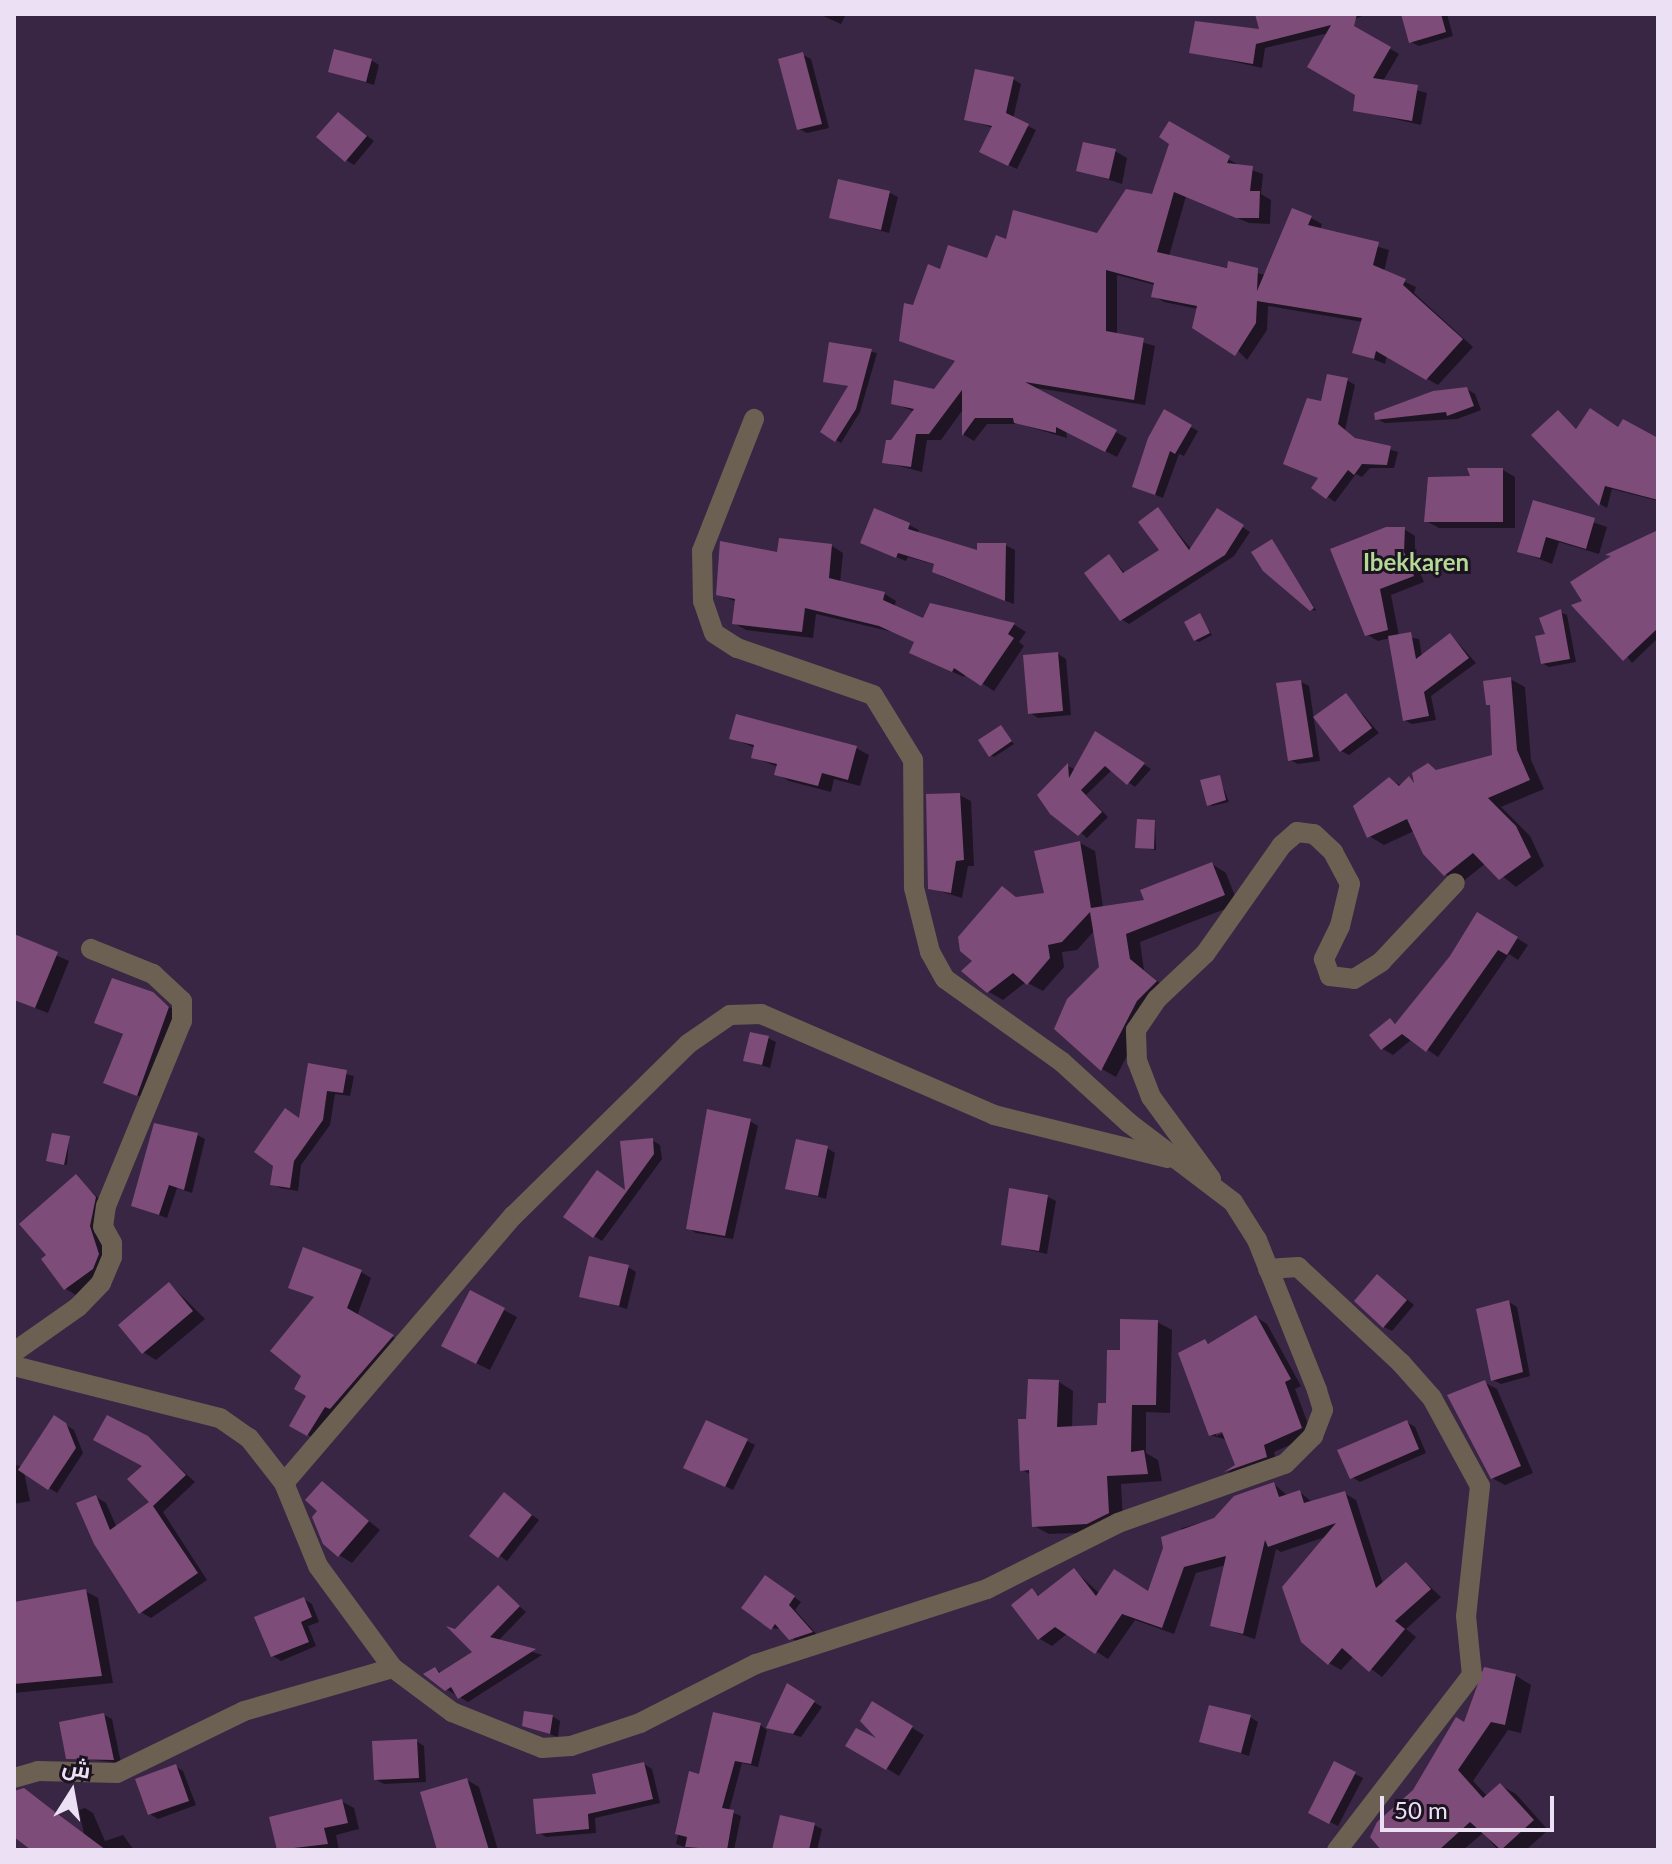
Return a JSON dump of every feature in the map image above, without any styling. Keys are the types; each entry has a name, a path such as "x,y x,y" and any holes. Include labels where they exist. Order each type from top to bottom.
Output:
{"street":[{"path":"14,1366 220,1418 249,1438 284,1483 318,1566 393,1668 452,1712 542,1748 571,1746 640,1723 756,1664 987,1589 1118,1523 1285,1464 1313,1436 1323,1410 1268,1269 1241,1215 1219,1192 1062,1062 945,979 930,952 914,888 913,760 873,695 737,648 714,633 703,601 702,551 754,419"},
{"path":"1219,1192 1151,1097 1137,1061 1136,1030 1157,999 1205,954 1282,845 1297,832 1314,834 1333,852 1350,884 1340,926 1324,959 1330,976 1354,979 1381,962 1455,883"},
{"path":"14,1352 78,1307 101,1283 112,1257 112,1243 103,1227 106,1206 182,1021 182,1001 153,974 91,949"},
{"path":"284,1483 513,1216 688,1044 730,1015 761,1014 994,1115 1177,1159"},
{"path":"1268,1269 1298,1267 1401,1363 1432,1398 1480,1486 1466,1616 1472,1675 1337,1850"},
{"path":"14,1778 38,1771 117,1773 244,1711 393,1668"}],"building":[{"path":"1255,14 1357,14 1354,26 1391,47 1373,78 1418,85 1412,121 1353,111 1355,95 1307,67 1331,25 1256,44 1253,64 1189,53 1195,21 1259,29"},
{"path":"1401,14 1441,14 1446,32 1409,43"},
{"path":"334,49 372,59 366,82 328,72"},
{"path":"803,52 822,124 797,130 778,59"},
{"path":"975,69 1014,77 1006,113 1029,124 1008,166 979,152 992,126 964,120"},
{"path":"338,112 367,136 345,162 316,137"},
{"path":"1169,121 1230,156 1227,163 1253,166 1250,191 1260,191 1259,218 1236,218 1174,192 1157,252 1227,268 1228,261 1258,268 1257,291 1292,208 1312,216 1308,225 1379,242 1373,265 1406,279 1403,285 1463,339 1426,380 1376,351 1374,359 1352,353 1362,318 1257,301 1256,323 1235,356 1192,328 1197,306 1151,297 1154,283 1106,270 1106,331 1144,338 1134,400 1025,382 1117,430 1105,452 1056,427 1056,433 1014,423 1013,418 975,418 962,436 962,390 929,434 916,434 911,467 882,463 886,440 891,440 914,409 891,404 894,380 934,389 955,361 899,341 904,303 913,305 928,264 940,269 948,245 987,258 996,235 1006,239 1013,210 1097,233 1126,189 1152,194 1169,144 1159,137"},
{"path":"1083,142 1116,149 1109,179 1076,171"},
{"path":"838,179 890,191 881,230 829,218"},
{"path":"829,342 872,349 856,409 835,442 820,432 848,386 823,382"},
{"path":"1327,374 1348,378 1338,424 1355,438 1391,446 1387,465 1362,464 1354,475 1348,470 1326,499 1311,488 1318,478 1283,464 1307,398 1321,401"},
{"path":"1467,387 1474,406 1447,416 1446,412 1375,420 1374,413 1433,391"},
{"path":"1590,408 1618,427 1623,419 1658,438 1658,500 1605,486 1599,506 1531,435 1558,410 1576,429"},
{"path":"1164,409 1192,425 1175,454 1170,451 1155,495 1132,487 1148,438"},
{"path":"1467,468 1503,468 1503,522 1424,522 1428,477 1470,476"},
{"path":"1533,500 1595,518 1586,549 1546,537 1540,558 1517,552"},
{"path":"1158,507 1189,550 1217,508 1244,525 1225,555 1120,621 1084,573 1109,554 1123,573 1159,550 1138,522"},
{"path":"874,508 910,523 908,529 977,550 977,543 1006,543 1005,601 932,572 934,564 898,553 896,558 860,543"},
{"path":"1386,527 1405,527 1404,552 1414,576 1380,589 1388,630 1365,636 1330,549"},
{"path":"1658,530 1658,628 1623,661 1571,605 1582,601 1570,582 1611,556 1605,555"},
{"path":"779,538 832,544 829,578 885,592 883,600 923,618 930,603 1015,623 1008,634 1014,638 981,686 954,668 952,672 909,653 914,642 879,626 805,608 802,632 732,624 735,599 716,595 720,541 777,552"},
{"path":"1272,539 1314,608 1310,611 1263,571 1251,552"},
{"path":"1561,609 1570,659 1541,664 1535,636 1545,634 1539,618"},
{"path":"1200,613 1210,633 1194,641 1184,622"},
{"path":"1411,632 1416,659 1450,633 1469,658 1424,692 1429,716 1403,721 1388,636"},
{"path":"1058,652 1063,711 1028,714 1023,655"},
{"path":"1511,677 1517,750 1530,780 1488,798 1516,826 1531,857 1499,880 1473,853 1444,876 1423,854 1407,819 1367,838 1353,806 1389,777 1399,786 1409,776 1414,783 1412,773 1428,763 1436,770 1492,755 1490,705 1486,705 1483,681"},
{"path":"1301,680 1313,757 1288,761 1276,683"},
{"path":"1346,693 1372,728 1340,752 1313,717"},
{"path":"736,714 857,746 848,780 822,773 818,786 774,775 777,764 751,758 754,745 729,739"},
{"path":"1001,725 1012,741 989,757 978,740"},
{"path":"1095,731 1145,763 1127,785 1105,766 1081,790 1102,812 1078,836 1050,814 1037,795 1068,763 1069,778"},
{"path":"1220,775 1226,800 1207,806 1200,780"},
{"path":"960,793 964,860 956,861 951,893 928,889 926,794"},
{"path":"1137,819 1155,820 1154,849 1135,848"},
{"path":"1080,841 1091,908 1144,900 1140,890 1212,862 1225,895 1126,934 1130,959 1157,981 1137,1001 1101,1071 1054,1029 1067,999 1099,967 1090,912 1062,942 1048,945 1050,958 1027,985 1013,973 987,993 961,971 972,961 960,951 958,937 1002,886 1016,897 1044,893 1034,851"},
{"path":"1477,912 1518,937 1507,955 1498,950 1426,1052 1402,1034 1381,1050 1369,1035 1390,1018 1395,1024 1450,956"},
{"path":"14,934 58,952 35,1008 14,1000"},
{"path":"112,978 153,992 169,1007 137,1096 103,1083 123,1034 94,1023"},
{"path":"750,1032 769,1036 762,1065 743,1061"},
{"path":"308,1063 347,1070 343,1093 327,1091 323,1120 294,1161 290,1188 270,1185 273,1166 254,1152 285,1108 299,1118"},
{"path":"707,1109 751,1119 725,1236 686,1229"},
{"path":"154,1123 198,1133 184,1190 169,1185 159,1215 131,1206"},
{"path":"52,1133 70,1136 64,1165 46,1161"},
{"path":"653,1138 654,1154 593,1238 563,1217 597,1170 625,1190 620,1141"},
{"path":"796,1139 828,1146 818,1196 785,1189"},
{"path":"76,1174 96,1197 90,1226 99,1254 93,1269 64,1290 41,1259 46,1255 19,1224"},
{"path":"1009,1188 1048,1195 1039,1251 1001,1245"},
{"path":"303,1247 362,1270 347,1308 394,1335 330,1409 325,1407 307,1436 289,1426 306,1396 294,1389 301,1376 270,1351 314,1297 288,1288"},
{"path":"589,1256 629,1265 619,1306 579,1297"},
{"path":"1377,1274 1407,1300 1383,1328 1354,1301"},
{"path":"169,1282 193,1311 142,1354 118,1325"},
{"path":"470,1290 505,1308 476,1364 441,1346"},
{"path":"1509,1300 1523,1372 1491,1381 1476,1309"},
{"path":"1256,1315 1291,1379 1285,1382 1302,1428 1264,1445 1267,1457 1224,1472 1235,1465 1222,1432 1209,1436 1178,1353 1205,1339 1208,1344"},
{"path":"1120,1319 1158,1320 1156,1405 1132,1405 1131,1452 1144,1450 1148,1474 1107,1476 1109,1513 1087,1524 1032,1527 1029,1470 1020,1471 1018,1419 1026,1419 1028,1379 1059,1380 1057,1427 1097,1425 1098,1403 1106,1403 1107,1350 1120,1350"},
{"path":"1485,1380 1521,1466 1491,1479 1447,1395"},
{"path":"54,1415 66,1423 76,1448 48,1490 18,1470"},
{"path":"107,1415 148,1436 186,1475 153,1506 198,1573 139,1614 94,1544 76,1503 96,1495 110,1530 149,1502 127,1479 142,1466 93,1440"},
{"path":"706,1420 748,1439 725,1487 683,1468"},
{"path":"1407,1420 1419,1449 1350,1479 1337,1450"},
{"path":"322,1481 369,1521 338,1557 323,1544 312,1517 317,1511 305,1500"},
{"path":"1274,1482 1279,1497 1300,1490 1304,1503 1345,1491 1376,1588 1406,1562 1431,1589 1395,1621 1405,1629 1369,1672 1342,1648 1328,1665 1301,1642 1282,1587 1336,1523 1268,1547 1265,1540 1243,1634 1210,1626 1226,1556 1184,1567 1162,1628 1122,1614 1095,1654 1055,1627 1038,1640 1011,1605 1032,1588 1038,1596 1074,1568 1096,1596 1114,1569 1148,1591 1163,1548 1161,1537 1214,1518 1234,1496"},
{"path":"504,1492 532,1515 498,1558 469,1536"},
{"path":"765,1575 795,1596 789,1605 813,1632 789,1640 775,1624 771,1630 741,1608"},
{"path":"498,1585 520,1606 490,1637 536,1649 458,1699 451,1687 445,1691 423,1674 435,1667 439,1673 472,1652 446,1626 455,1629"},
{"path":"86,1589 102,1676 14,1684 14,1602"},
{"path":"304,1597 312,1617 301,1622 309,1642 271,1657 254,1617"},
{"path":"1484,1667 1516,1674 1505,1725 1491,1722 1458,1770 1483,1798 1500,1783 1534,1820 1501,1850 1470,1822 1439,1850 1381,1850 1370,1837 1377,1822 1413,1790 1456,1717 1464,1722"},
{"path":"787,1683 815,1701 793,1734 766,1728"},
{"path":"872,1701 913,1726 886,1770 845,1746 856,1728 876,1738 860,1721"},
{"path":"1209,1705 1251,1715 1241,1753 1199,1742"},
{"path":"524,1711 553,1715 550,1734 522,1726"},
{"path":"713,1712 761,1723 751,1764 735,1761 722,1808 734,1810 727,1850 685,1847 687,1837 675,1834 689,1771 699,1774"},
{"path":"104,1713 114,1760 66,1759 59,1722"},
{"path":"417,1739 419,1778 374,1780 372,1741"},
{"path":"1334,1761 1356,1772 1329,1824 1308,1813"},
{"path":"644,1762 653,1799 588,1814 589,1829 536,1834 533,1799 596,1794 592,1774"},
{"path":"176,1764 189,1801 148,1815 135,1779"},
{"path":"467,1778 489,1850 437,1850 420,1792"},
{"path":"24,1788 106,1850 31,1850 14,1837 14,1791"},
{"path":"342,1799 348,1823 324,1828 328,1844 277,1850 269,1817"},
{"path":"780,1815 815,1823 809,1850 772,1850"}],"district":[{"name":"Ibekkaṛen","path":"1416,562"}]}
